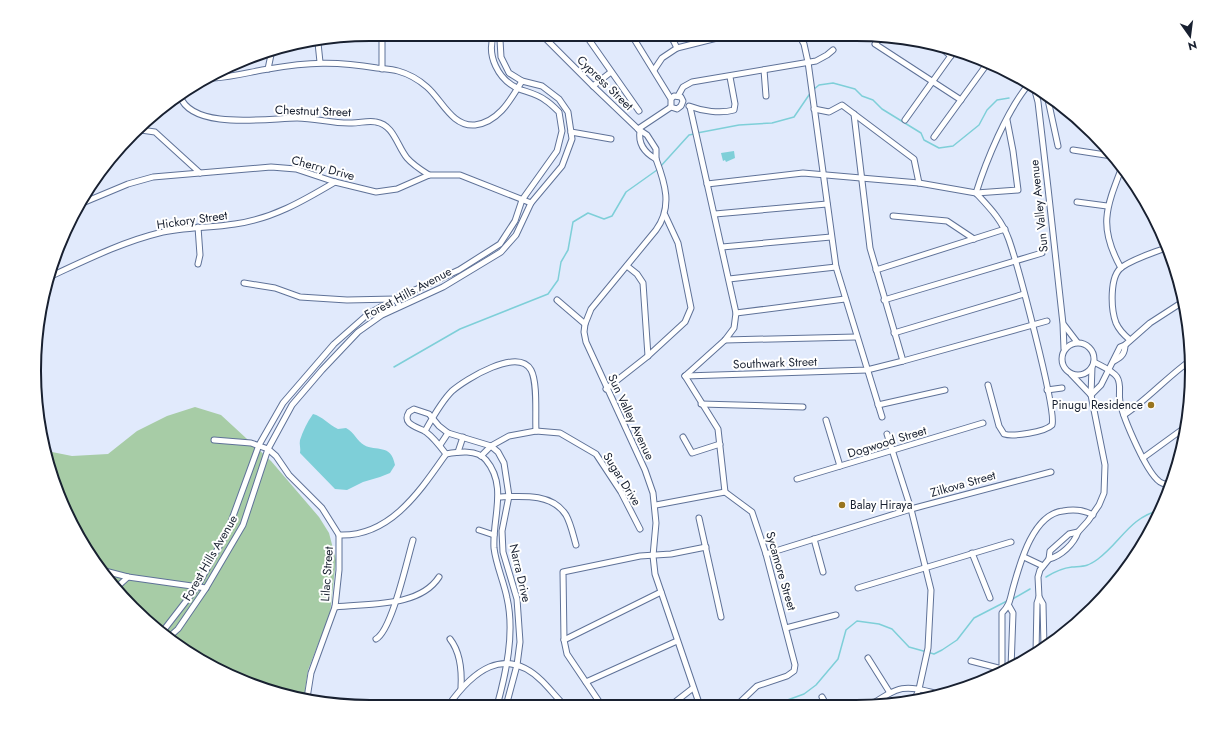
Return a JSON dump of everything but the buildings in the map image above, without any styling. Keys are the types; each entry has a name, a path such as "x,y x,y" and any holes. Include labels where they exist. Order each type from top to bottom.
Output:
{"street":[{"path":"382,41 382,69"},
{"name":"Forest Hills Avenue","path":"165,628 197,587 228,530 259,445 283,402 334,344 368,314 395,299 459,270 500,244 515,221 522,200 557,151 562,131 559,112 545,100 518,88 499,73 492,58 492,41"},
{"name":"Forest Hills Avenue","path":"173,634 178,629 206,588 243,525 268,449 292,405 322,370 358,332 400,306 443,287 501,252 516,236 531,203 562,166 572,138 568,112 559,99 542,86 522,81 509,72 501,57 500,41"},
{"name":"Cypress Street","path":"548,41 639,130"},
{"path":"590,41 639,111"},
{"path":"635,41 671,99 670,103 672,107"},
{"path":"674,41 677,48"},
{"path":"654,70 666,54 677,48 703,41"},
{"path":"802,41 808,62 812,87 822,174 836,267 856,337 882,416"},
{"path":"877,42 875,44 961,100"},
{"path":"318,45 320,62"},
{"path":"671,99 674,96 678,96 683,87 692,82 730,77 808,62 822,58 833,50"},
{"path":"268,68 271,56"},
{"path":"905,120 951,56"},
{"path":"222,76 268,68 320,62 338,62 382,69 411,75 427,87 455,119 464,124 476,125 488,121 498,114 507,105 522,81"},
{"path":"934,137 985,67"},
{"path":"764,70 766,96"},
{"path":"593,86 611,72"},
{"path":"678,96 682,99 683,104 705,111 728,112 734,110 735,104 730,77"},
{"path":"976,193 986,162 1007,120 1026,89"},
{"name":"Sun Valley Avenue","path":"1035,95 1042,133 1063,324 1064,349"},
{"name":"Chestnut Street","path":"183,100 186,105 195,111 228,120 296,118 346,123 376,122 388,128 408,158 429,175"},
{"path":"639,130 672,107 679,108 683,104"},
{"path":"1049,104 1058,146"},
{"path":"814,109 829,112 842,105 914,159 919,183"},
{"path":"656,506 725,492 718,429 701,404 685,376 725,340 734,328 736,313 730,279 690,107"},
{"path":"854,114 867,228 884,300 903,361"},
{"path":"707,184 803,173 919,183 976,193 1018,190 1007,120"},
{"path":"639,130 640,139 645,150 648,155 657,162"},
{"path":"557,300 584,324 591,310 656,230 665,215 666,200 654,146 647,135 639,130"},
{"path":"145,131 155,132 164,138 200,173"},
{"path":"571,132 611,139"},
{"path":"1073,150 1105,155"},
{"name":"Cherry Drive","path":"88,200 128,184 153,177 271,167 296,169 335,182 376,192 387,192 429,175 460,175 531,203"},
{"path":"1119,174 1107,206 1108,237 1121,268"},
{"name":"Hickory Street","path":"55,274 91,258 159,233 198,227 235,224 267,217 290,208 335,182"},
{"path":"976,193 995,213 1006,229 1016,261 1032,325 1053,418 1052,425 1045,430 1008,436 1004,434 999,426 988,385"},
{"path":"1077,202 1107,206"},
{"path":"715,214 827,204"},
{"path":"606,389 648,356 685,322 691,308 678,243 665,215"},
{"path":"893,216 946,221 974,239"},
{"path":"198,227 200,250 198,264"},
{"path":"876,270 1006,229"},
{"path":"722,247 831,236"},
{"path":"1130,340 1121,332 1113,312 1112,292 1114,280 1121,268 1147,254 1162,249"},
{"path":"884,300 1042,253"},
{"path":"627,266 637,274 643,283 648,356"},
{"path":"730,279 836,267"},
{"path":"244,283 275,288 300,297 346,300 395,299 400,306"},
{"path":"894,333 1024,294"},
{"path":"736,313 845,299"},
{"path":"1091,395 1098,389 1114,361 1123,354 1125,351 1125,345 1150,323 1179,304"},
{"name":"Southwark Street","path":"685,376 867,370 1047,321"},
{"name":"Sun Valley Avenue","path":"584,324 586,342 606,389 645,470 656,506 653,556 655,574 698,700"},
{"path":"1063,324 1077,342"},
{"path":"725,340 856,337"},
{"path":"1036,646 1037,603 1039,597 1038,577 1043,566 1049,559 1056,557 1076,539 1078,532 1093,515 1102,499 1106,481 1104,459 1091,395 1094,357 1087,345 1077,342 1070,344 1064,349 1062,362 1070,373 1091,395"},
{"path":"425,432 453,390 485,370 506,362 525,364 531,370 534,381 536,431"},
{"path":"1093,364 1109,370 1119,382 1120,401 1124,414 1143,458 1159,481 1165,484"},
{"path":"1070,373 1075,375 1084,374 1093,364"},
{"path":"1124,414 1137,406 1166,379 1185,365"},
{"path":"1047,390 1062,388"},
{"path":"878,405 945,390"},
{"path":"701,404 802,407"},
{"path":"446,454 440,445 425,432 409,423 408,414 414,409 424,411 448,433 491,446"},
{"path":"826,420 840,466"},
{"name":"Dogwood Street","path":"797,479 983,423"},
{"name":"Sugar Drive","path":"481,456 491,446 510,436 536,431 560,433 596,454 621,492 640,529"},
{"path":"1143,458 1180,431"},
{"path":"440,445 448,433"},
{"path":"887,434 911,509 930,590 928,648 926,662 917,694"},
{"path":"458,452 463,437"},
{"path":"683,437 692,453 720,444"},
{"path":"214,440 259,445 268,449"},
{"name":"Narra Drive","path":"491,446 498,452 504,463 510,496 502,530 503,552 517,599 520,642 518,665 508,700"},
{"name":"Lilac Street","path":"268,449 289,475 322,508 339,535 339,570 335,607 312,673 308,694"},
{"path":"339,535 352,536 366,532 381,526 395,516 427,480 446,454 458,452 473,453 481,456"},
{"name":"Narra Drive","path":"481,456 486,460 493,471 499,497 494,535 494,550 508,600 508,662 498,700"},
{"name":"Zilkova Street","path":"766,554 911,509 1051,472"},
{"name":"Sycamore Street","path":"725,492 752,512 766,554 795,665 794,671 787,676 757,686 742,700"},
{"path":"499,497 510,496 539,498 549,501 566,515 576,545"},
{"path":"1004,665 1002,613 1009,605 1024,557 1036,528 1050,514 1070,510 1087,512 1093,515"},
{"path":"699,518 721,617"},
{"path":"479,530 494,535"},
{"path":"1049,559 1050,551 1070,534 1078,532"},
{"path":"814,539 823,572"},
{"path":"376,639 382,636 396,601 413,540"},
{"path":"1062,540 1068,547"},
{"path":"858,588 1010,542"},
{"path":"598,700 567,654 564,640 563,572 640,556 653,556 706,547"},
{"path":"972,553 990,598"},
{"path":"1024,557 1043,566"},
{"path":"110,572 128,577 206,588"},
{"path":"120,584 128,577"},
{"path":"335,607 360,604 377,605 396,601 429,589 439,577"},
{"path":"564,640 661,592"},
{"path":"1039,597 1043,604 1044,641"},
{"path":"1009,605 1013,613 1011,661"},
{"path":"786,628 836,615"},
{"path":"450,639 456,646 460,661 462,672 460,688"},
{"path":"586,682 677,641"},
{"path":"868,658 890,693"},
{"path":"971,661 997,668"},
{"path":"452,700 460,688 489,666 508,662 518,665 542,680 559,700"},
{"path":"881,699 890,693 907,687 929,692"},
{"path":"678,700 693,688"},
{"path":"822,696 824,700"}],"green space":[{"path":"195,407 221,415 271,461 319,517 329,533 336,560 330,614 308,670 304,694 265,683 244,675 206,656 170,632 153,618 123,588 109,571 85,535 75,516 58,476 51,452 72,456 108,454 137,431 167,416"}],"water":[{"path":"734,151 735,158 726,162 725,160 723,161 721,153"},
{"path":"313,414 338,429 346,428 364,445 387,451 393,458 395,465 390,473 363,482 347,490 335,489 300,453 300,440 305,427"}],"waterway":[{"path":"813,90 819,85 833,83 855,89 862,96 873,100 882,109 921,133 924,140 939,148 953,146 979,125 987,110 997,100 1009,98"},
{"path":"697,133 739,125 772,123 794,117 811,92"},
{"path":"660,167 689,135 694,134"},
{"path":"394,367 460,329 548,294 558,280 561,262 568,250 573,222 588,213 604,219 612,216 626,192 657,170"},
{"path":"1046,577 1062,569 1085,566 1094,562 1140,519 1153,513"},
{"path":"1011,600 1030,589"},
{"path":"788,700 804,694 816,685 838,659 846,630 857,621 879,624 892,629 909,647 934,654 957,640 974,618 1007,601"}],"place":[{"name":"Pinugu Residence","path":"1151,405"},
{"name":"Balay Hiraya","path":"842,505"}]}
